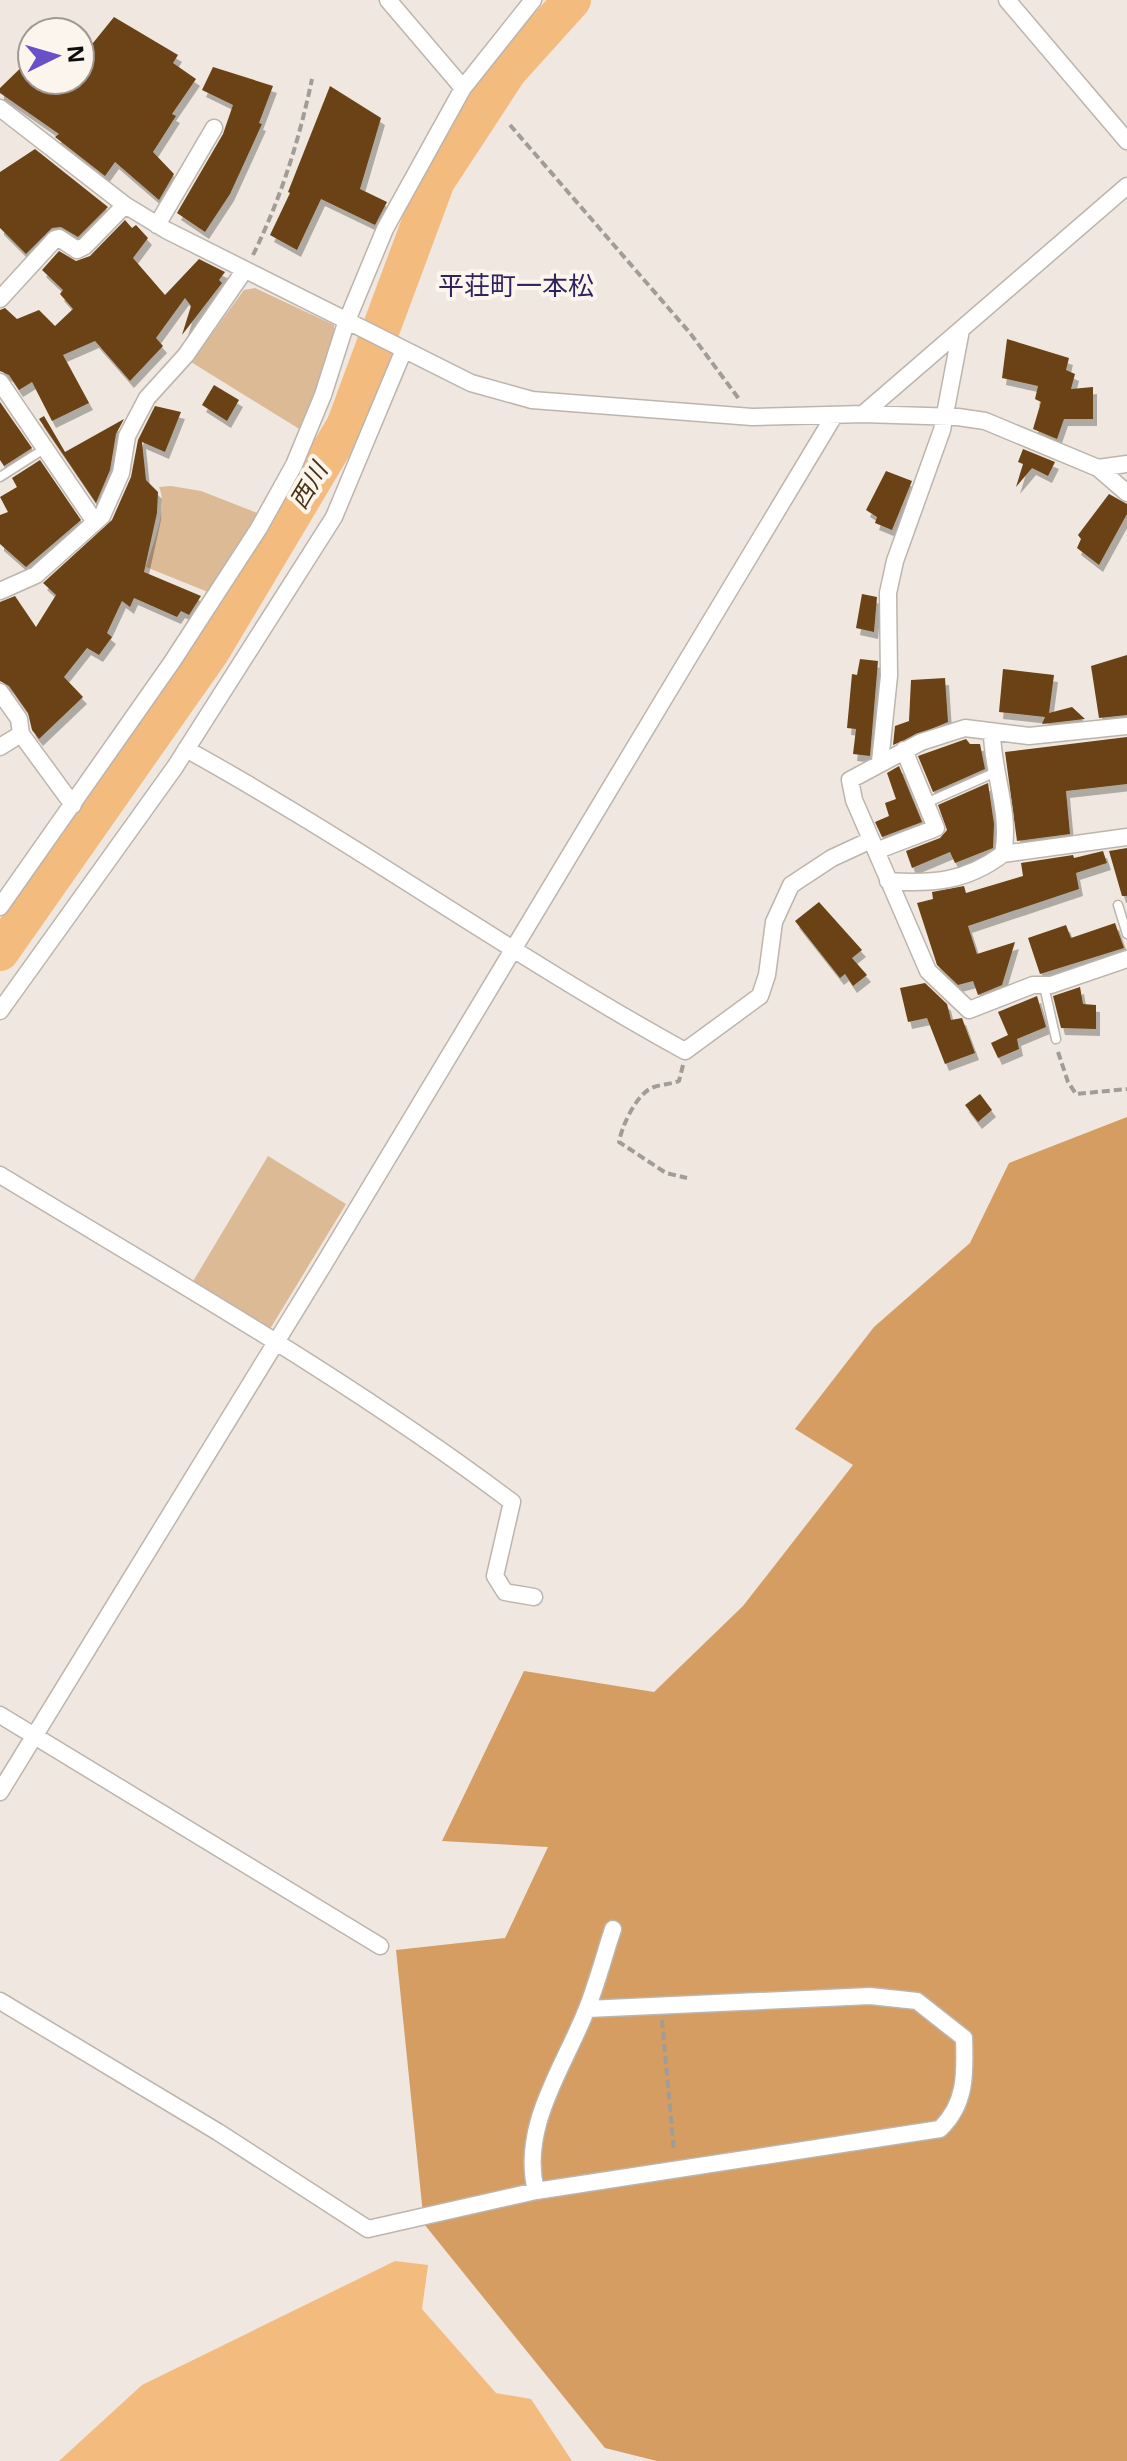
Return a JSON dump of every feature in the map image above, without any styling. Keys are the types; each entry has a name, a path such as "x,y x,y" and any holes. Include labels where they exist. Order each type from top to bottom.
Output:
{"street":[{"path":"388,0 463,88"},
{"path":"0,907 73,805 259,528 294,465 323,395 346,323 385,229 463,88 533,0"},
{"path":"1007,0 1127,141"},
{"path":"3,114 125,205 157,225 403,352 471,383 532,400 752,417 863,414 943,416 985,421 1098,468 1127,493"},
{"path":"157,225 214,128"},
{"path":"863,414 1127,186"},
{"path":"0,299 55,239 59,238 77,250 85,246 125,205"},
{"path":"0,591 36,575 102,516 121,473 127,436 147,398 186,355 244,271"},
{"path":"880,762 889,676 888,593 895,561 942,430 961,330"},
{"path":"0,1011 49,947 186,749 334,517 403,352"},
{"path":"0,382 95,522"},
{"path":"0,1792 834,416"},
{"path":"1098,468 1127,464"},
{"path":"0,692 19,719 21,734 73,805"},
{"path":"1127,726 1029,736 992,734 965,728 904,750 850,780 888,881 928,971 969,1010 1033,985 1043,985 1127,959"},
{"path":"0,747 21,734"},
{"path":"992,734 1005,817 1003,854"},
{"path":"186,749 258,789 513,949 685,1051 760,996 767,975 774,922 791,885 832,858 936,828 904,750"},
{"path":"888,881 940,882 979,869 1003,854 1127,837"},
{"path":"0,1175 275,1342 441,1450 512,1502 495,1576 505,1592 534,1597"},
{"path":"0,1715 380,1946"},
{"path":"536,2191 531,2153 535,2130 587,2009 613,1929"},
{"path":"0,2001 218,2132 368,2229 536,2191 940,2129 956,2109 966,2080 964,2038 917,2001 870,1996 587,2009"}],"lane":[{"path":"0,477 44,449"},
{"path":"926,803 996,772"},
{"path":"1118,905 1127,934"},
{"path":"1043,985 1056,1039"}],"path":[{"path":"244,271 284,183 304,122 312,79"},
{"path":"510,125 690,333 752,417"},
{"path":"1056,1039 1068,1082 1076,1094 1127,1089"},
{"path":"685,1051 679,1081 647,1090 621,1131 619,1142 666,1173 687,1178"},
{"path":"660,2004 676,2169"}],"shaded area":[{"path":"255,288 334,325 335,340 301,430 191,362 244,290"},
{"path":"159,487 201,491 260,514 208,592 146,567 161,516"},
{"path":"1127,1117 1127,2461 657,2461 605,2448 424,2224 396,1950 505,1938 548,1847 442,1841 524,1671 654,1692 743,1606 853,1465 795,1429 874,1327 970,1243 1009,1163"},
{"path":"268,1156 346,1204 270,1329 192,1283"},
{"path":"395,2261 428,2265 422,2309 496,2393 531,2399 572,2461 59,2461 142,2385"}],"building":[{"path":"114,17 178,55 173,63 196,79 172,114 176,116 153,152 174,174 159,200 115,162 105,176 55,137 59,134 0,93 0,88 16,72 16,96 96,96 96,39"},
{"path":"213,67 273,86 259,123 262,124 230,194 205,232 177,213 223,134 233,105 202,90"},
{"path":"330,86 381,118 360,189 387,202 375,225 321,199 297,250 270,235 290,193"},
{"path":"35,149 108,207 78,237 61,227 52,228 26,254 0,228 0,172"},
{"path":"125,220 132,228 136,225 148,238 133,258 165,295 199,259 225,272 219,280 222,283 182,335 191,306 185,298 156,338 163,346 130,381 95,341 63,355 89,403 52,421 32,382 19,390 9,375 0,371 0,310 5,308 17,319 39,310 55,326 73,309 60,294 63,290 42,270 59,251 76,261 90,256"},
{"path":"1007,339 1069,358 1066,370 1075,374 1071,389 1093,387 1093,419 1064,419 1057,439 1033,429 1041,402 1035,399 1038,386 1002,378"},
{"path":"214,385 239,400 227,421 202,405"},
{"path":"0,402 32,448 4,466 0,460"},
{"path":"155,406 181,412 165,452 142,442 146,480 158,492 157,513 144,572 201,596 189,615 181,611 177,617 134,598 130,607 122,601 107,633 112,637 99,655 87,648 64,677 83,697 39,739 32,730 28,713 9,686 0,681 0,602 15,596 36,627 56,595 43,583 112,520 131,477 138,440"},
{"path":"44,416 65,452 124,419 116,434 110,470 96,503 39,419"},
{"path":"1023,449 1055,462 1048,476 1032,468 1016,487 1023,464 1018,462"},
{"path":"40,460 81,520 26,567 0,544 0,515 8,512 0,497 17,487 12,478"},
{"path":"886,471 912,481 892,530 875,523 877,517 866,510"},
{"path":"1109,494 1127,504 1127,514 1099,565 1077,548 1081,539 1078,535"},
{"path":"862,594 877,597 874,632 856,628"},
{"path":"1127,655 1127,715 1099,718 1091,666"},
{"path":"860,659 878,661 870,756 853,754 856,729 847,728 852,674 857,675"},
{"path":"1003,669 1054,675 1049,713 1072,707 1085,719 1042,724 1045,717 999,712"},
{"path":"945,678 948,722 893,745 895,726 909,721 911,680"},
{"path":"1127,737 1127,784 1066,791 1070,834 1017,841 1005,752"},
{"path":"966,739 970,744 980,744 985,769 933,792 918,756"},
{"path":"899,766 922,822 882,837 875,822 889,816 885,803 896,799 887,773"},
{"path":"988,783 994,824 993,848 955,863 950,852 912,868 906,851 940,838 947,830 938,805"},
{"path":"1127,848 1127,896 1122,896 1109,851"},
{"path":"1103,851 1107,863 1076,873 1079,889 968,926 977,954 1015,942 1002,985 978,995 973,981 958,985 937,965 917,903 933,899 932,892 964,886 966,893 1023,876 1021,863 1073,855 1074,858"},
{"path":"819,902 862,950 852,958 867,975 853,986 845,974 840,978 795,921"},
{"path":"1115,923 1124,948 1040,974 1028,938 1066,925 1071,938"},
{"path":"925,983 947,1004 951,1020 962,1018 975,1053 945,1064 927,1018 908,1022 900,988"},
{"path":"1080,987 1083,1004 1096,1005 1096,1029 1061,1028 1053,996"},
{"path":"1037,996 1046,1027 1017,1039 1019,1049 998,1058 991,1043 1008,1035 998,1012"},
{"path":"980,1094 992,1110 978,1122 965,1105"}],"waterway":[{"name":"西川","path":"0,952 211,651 345,426 436,181 508,71 572,0"}],"district":[{"name":"平荘町一本松","path":"516,286"}]}
